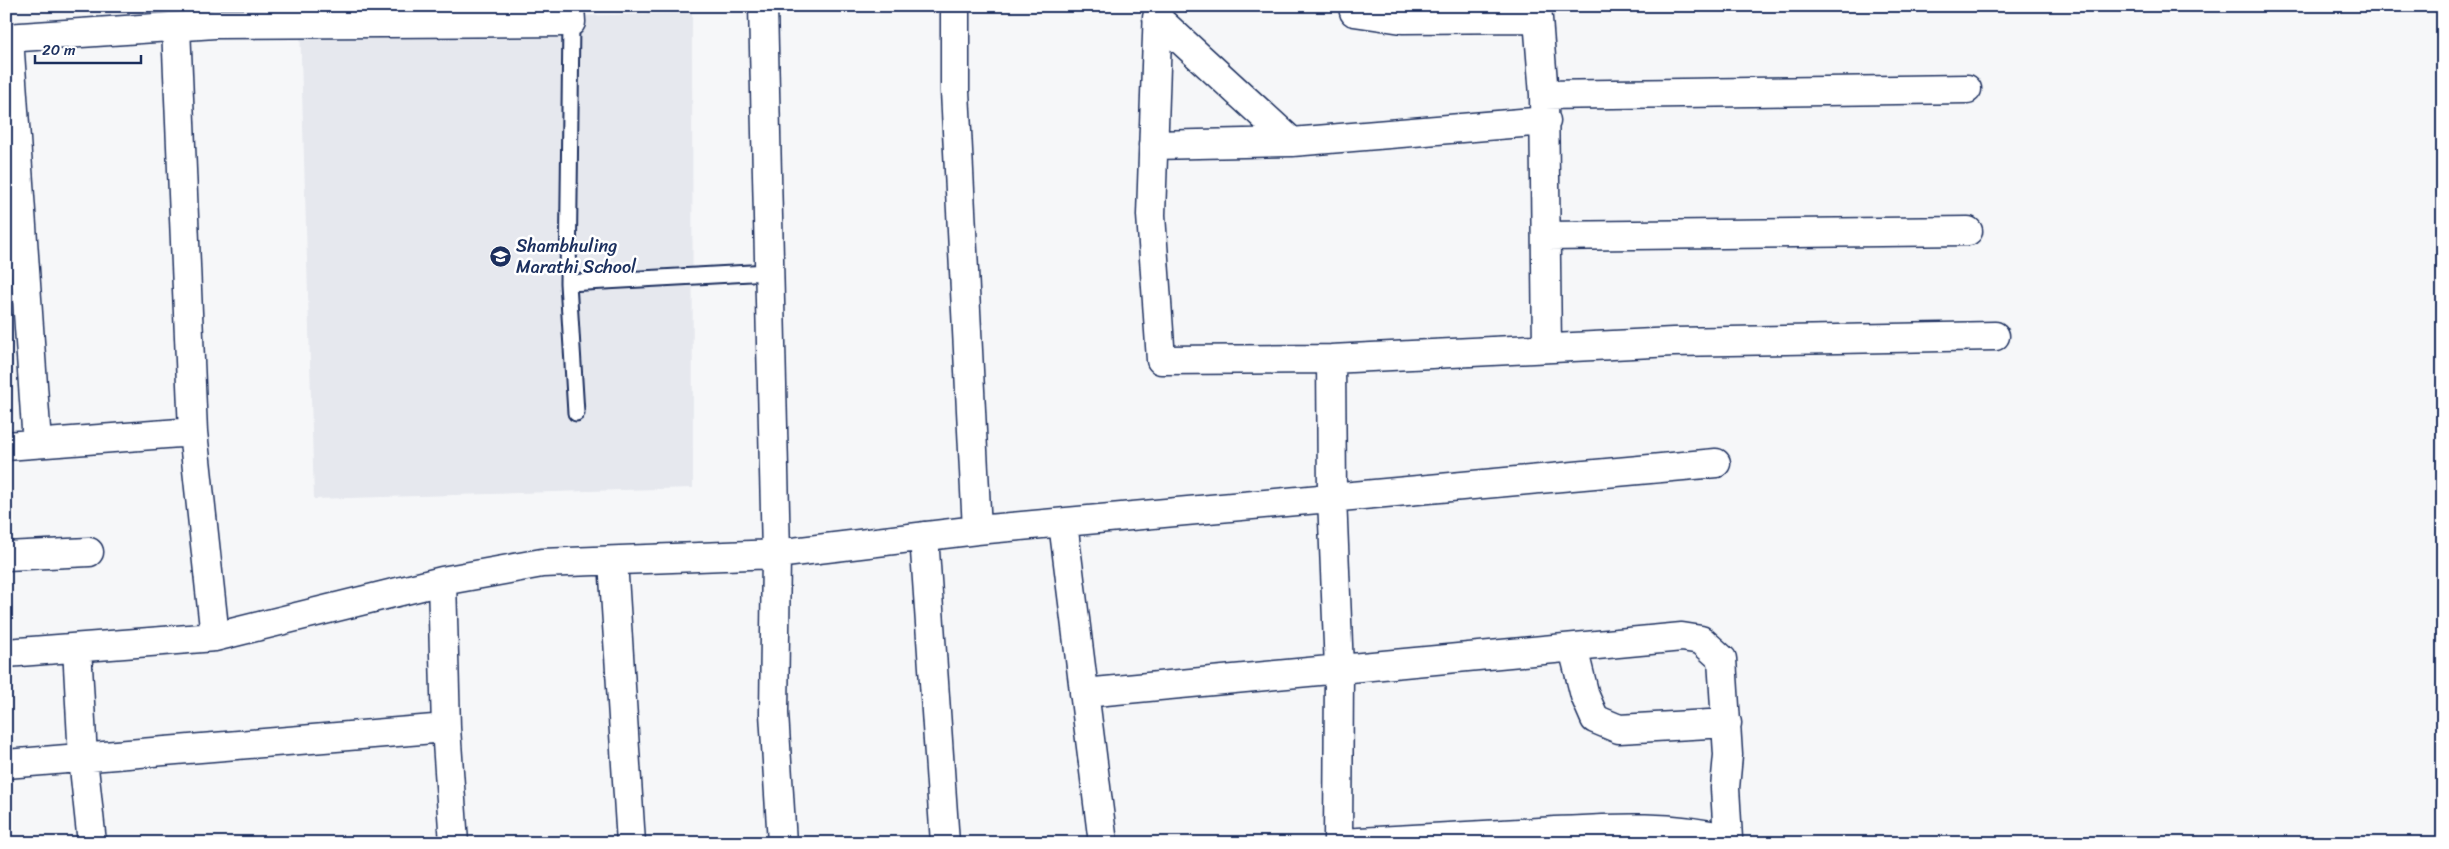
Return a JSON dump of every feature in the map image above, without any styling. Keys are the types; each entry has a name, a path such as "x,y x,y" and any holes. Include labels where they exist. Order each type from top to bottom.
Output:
{"street":[{"path":"763,6 776,554 774,713 782,843"},
{"path":"955,6 955,91 977,530"},
{"path":"1353,6 1354,12 1402,20 1537,12 1545,108 1547,348"},
{"path":"1158,12 1292,142"},
{"path":"1158,12 1151,215 1161,360 1331,359 1673,342 1995,336"},
{"path":"37,443 7,38 176,27 215,15 571,14"},
{"path":"176,27 193,432 216,637"},
{"path":"1153,145 1292,142 1545,108 1967,89"},
{"path":"1547,236 1968,231"},
{"path":"1084,693 1339,668 1682,637 1701,640 1722,659 1728,755 1725,788 1728,841 1701,832 1663,828 1608,829 1339,843 1339,668 1332,497 1331,359"},
{"path":"6,446 193,432"},
{"path":"6,653 216,637 442,581 542,564 776,554 977,530 1716,463"},
{"path":"1063,523 1103,843"},
{"path":"924,536 946,843"},
{"path":"6,556 89,552"},
{"path":"613,561 631,843"},
{"path":"442,581 446,728 454,843"},
{"path":"77,648 83,758 92,843"},
{"path":"1573,648 1585,696 1595,719 1619,729 1726,723"},
{"path":"6,764 446,728"}],"lane":[{"path":"571,14 568,283 576,413"},
{"path":"568,283 769,272"}],"shaded area":[{"name":"Shambhuling Marathi School","path":"692,13 693,488 314,499 300,23"}],"place":[{"name":"Shambhuling Marathi School","path":"500,256"}]}
